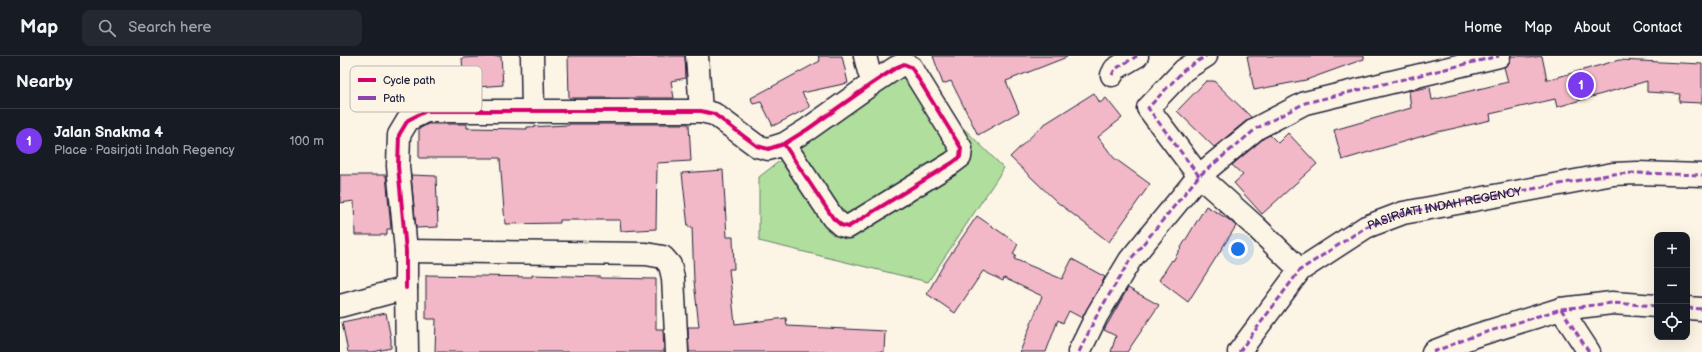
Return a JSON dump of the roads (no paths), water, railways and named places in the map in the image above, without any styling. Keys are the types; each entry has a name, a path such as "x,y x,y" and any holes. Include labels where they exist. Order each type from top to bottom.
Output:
{"street":[{"path":"532,56 533,111"},
{"path":"697,56 701,111"},
{"path":"1112,75 1115,69 1137,56"},
{"path":"1206,56 1184,70 1148,108 1199,176 1256,227 1300,270"},
{"path":"1079,352 1097,315 1130,260 1199,176 1257,128 1305,103 1499,56"},
{"path":"482,111 701,111 714,114 757,146 768,149 784,144 890,71 904,64 911,68 961,148 960,157 952,163 848,227 841,225 833,218 784,144"},
{"path":"407,352 406,251 398,166 399,135 408,120 424,112"},
{"name":"PASIRJATI INDAH REGENCY","path":"1239,352 1300,270 1366,227 1403,213 1613,174 1637,173 1702,175"},
{"path":"406,251 646,254 663,258 670,265 673,278 677,352"},
{"path":"340,306 406,288"},
{"path":"1437,351 1474,336 1561,309 1612,304 1654,306"},
{"path":"1690,308 1702,309"},
{"path":"1561,309 1589,352"}],"place":[{"name":"Jalan Snakma 4","path":"1581,85"}]}
